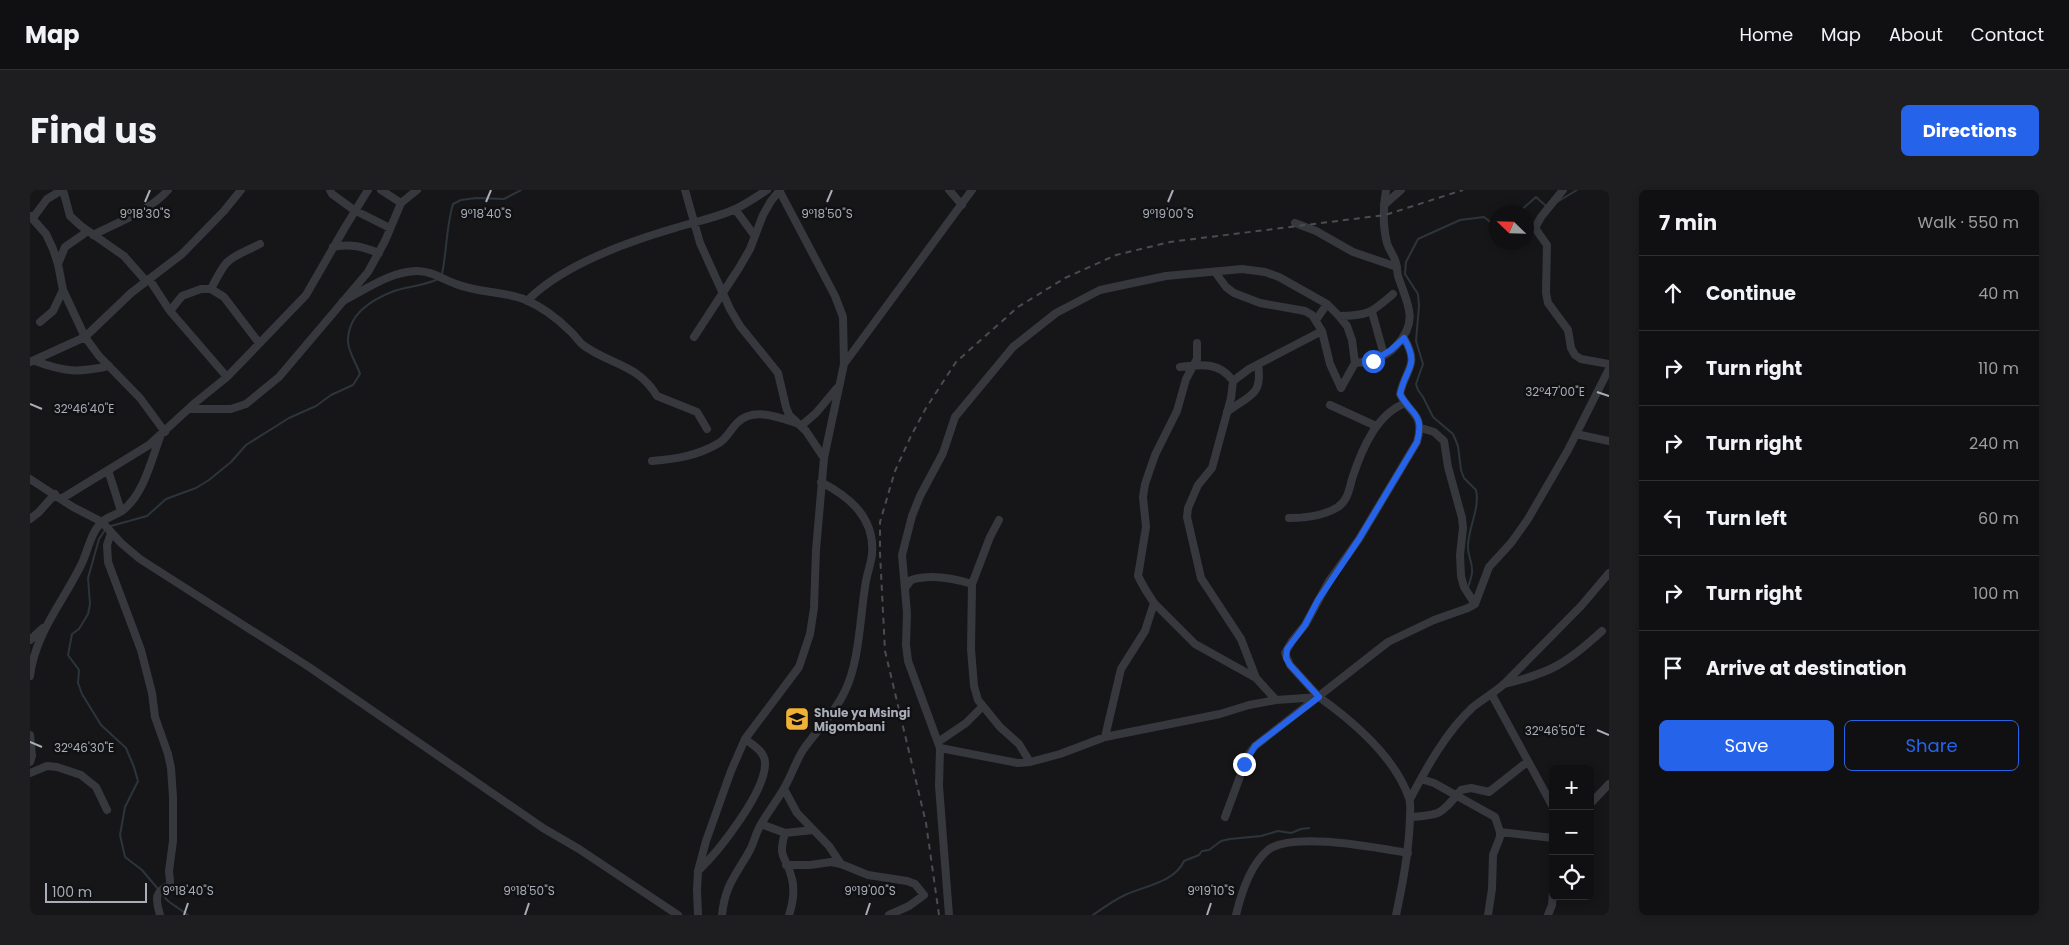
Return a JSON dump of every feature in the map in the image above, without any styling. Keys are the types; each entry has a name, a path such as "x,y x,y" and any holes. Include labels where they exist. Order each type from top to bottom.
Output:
{"street":[{"path":"163,434 126,382 109,366 85,337 63,290 58,264 46,234 32,217 47,198 62,190 70,216 124,256 148,280 170,311 227,377"},
{"path":"58,264 65,247 91,233 131,217 160,198 168,190"},
{"path":"32,362 85,337 131,293 187,250 224,212 241,190"},
{"path":"330,190 332,194 354,210 390,228"},
{"path":"30,519 58,497 130,458 163,434 227,377 306,295 354,210 368,190"},
{"path":"381,190 401,202"},
{"path":"190,409 231,409 246,404 280,377 368,272 379,253 401,202 417,190"},
{"path":"685,190 700,243 722,293 740,326 778,373 786,407 794,421 824,458"},
{"path":"527,301 538,290 594,258 659,233 735,209 767,190"},
{"path":"694,337 750,249 754,235 770,201 779,190 835,296 843,317 844,364 824,458 814,608 810,634 799,666 745,739 717,809 698,870 698,915"},
{"path":"949,190 962,205"},
{"path":"844,364 972,190"},
{"path":"1355,363 1373,361 1384,355 1404,338 1411,314 1387,240 1384,205 1386,190"},
{"path":"1384,205 1401,190"},
{"path":"1563,190 1541,217 1535,228 1547,245 1546,293 1548,303 1568,330 1571,348 1575,355 1581,359 1609,364"},
{"path":"735,209 754,235"},
{"path":"1295,223 1316,231 1353,252 1397,267"},
{"path":"211,289 228,259 260,244"},
{"path":"333,247 345,244 356,245 379,253"},
{"path":"949,915 939,786 939,745 908,661 902,555 920,496 943,453 952,422 1013,346 1056,313 1100,290 1166,276 1242,269 1265,272 1291,282 1327,304 1347,326 1352,340 1355,363 1340,388 1330,364 1322,331 1316,320 1305,311 1260,303 1234,293 1226,287 1215,272"},
{"path":"343,301 387,278 415,270 436,274 455,284 471,289 527,301 556,320 582,344 637,374 651,386 657,396 697,412 707,428"},
{"path":"170,311 182,296 201,289 211,289 224,297 259,343"},
{"path":"40,322 53,311 63,290"},
{"path":"1339,316 1361,316 1372,312 1393,294"},
{"path":"1316,320 1327,304"},
{"path":"1372,312 1384,355"},
{"path":"1256,678 1241,639 1201,578 1187,517 1188,508 1198,485 1212,468 1233,381 1258,365 1322,331"},
{"path":"1404,338 1412,354 1412,362 1400,394 1415,413 1421,428 1417,442 1359,539 1329,581 1305,625 1287,649 1286,658 1319,697 1360,728 1380,750 1410,799"},
{"path":"1197,343 1198,354 1194,365 1186,379 1181,400 1171,425 1155,455 1145,484 1143,498 1146,527 1138,576 1154,603 1195,644 1256,678 1276,700"},
{"path":"32,362 74,372 109,366"},
{"path":"1180,367 1212,365 1222,369 1233,381"},
{"path":"1227,412 1256,391 1260,381 1258,365"},
{"path":"1225,816 1248,755 1255,746 1388,642 1415,628 1475,604 1489,567 1518,533 1576,434 1609,369"},
{"path":"799,425 816,413 839,386"},
{"path":"1289,518 1308,518 1322,514 1345,500 1353,475 1376,426 1392,410 1406,403"},
{"path":"1330,405 1376,426"},
{"path":"652,461 682,458 699,453 723,440 738,421 752,416 770,414 799,425"},
{"path":"1421,428 1434,432 1444,441 1448,467 1463,528 1460,545 1461,576 1464,586 1475,604"},
{"path":"30,640 46,624 58,607 102,522 121,511 140,488 163,434"},
{"path":"1576,434 1609,441"},
{"path":"108,470 121,511"},
{"path":"30,480 102,522 130,553 140,560 309,667 542,828 678,915"},
{"path":"722,915 723,903 732,878 750,849 761,824 784,789 804,750 836,707 846,690 852,674 872,554 872,542 869,528 862,514 842,492 821,482"},
{"path":"999,520 990,537 972,584 971,649 976,695 982,706 1000,727 1019,744 1030,762"},
{"path":"111,533 107,545 108,562 148,673 155,716 168,754 173,783 170,884 159,891 156,898 160,915"},
{"path":"1396,915 1408,853 1410,799 1421,779 1462,718 1504,684 1581,606 1609,573"},
{"path":"905,588 911,580 916,578 946,578 972,584"},
{"path":"1105,736 1121,669 1145,631 1154,603"},
{"path":"30,676 36,648 46,624"},
{"path":"1504,684 1548,672 1571,658 1602,631"},
{"path":"1492,695 1549,800"},
{"path":"939,745 1018,763 1030,762 1060,754 1105,736 1220,714 1249,705 1276,700 1319,697"},
{"path":"939,745 966,723 982,706"},
{"path":"30,735 32,756 30,762"},
{"path":"698,870 709,860 743,817 763,773 765,762 762,754 756,746 745,739"},
{"path":"1410,817 1428,816 1443,812 1460,790 1466,788 1489,792 1527,762"},
{"path":"30,773 47,766 57,767 81,775 96,787 107,810"},
{"path":"1421,779 1434,783 1495,817 1500,832 1500,840 1493,855 1492,889 1488,915"},
{"path":"1594,800 1609,784"},
{"path":"784,789 797,813 829,846 841,864"},
{"path":"761,824 785,833 813,830"},
{"path":"1500,832 1549,838"},
{"path":"785,833 781,855 792,877 794,889 789,915"},
{"path":"1236,915 1241,896 1260,859 1269,850 1282,844 1318,841 1408,853"},
{"path":"786,865 810,865 831,862 841,864 868,875 907,881 914,884 924,895 909,906 889,915"},
{"path":"1548,915 1552,900"}],"waterway":[{"path":"442,274 453,204 461,200 476,198 504,199 521,190"},
{"path":"1557,202 1577,190"},
{"path":"1527,205 1536,197 1547,207"},
{"path":"1468,588 1472,576 1468,545 1477,504 1476,490 1464,478 1458,446 1453,434 1433,417 1416,384 1423,364 1416,341 1419,306 1418,294 1405,274 1406,262 1418,239 1460,220 1484,217 1489,221"},
{"path":"111,526 147,516 166,499 196,488 231,462 246,445 289,418 316,406 331,395 353,385 360,374 349,349 348,341 349,331 356,316 362,309 385,295 399,289 438,279"},
{"path":"105,530 99,539 88,578 90,604 88,614 79,629 72,634 68,655 79,670 78,683 82,694 101,725 126,748 134,767 138,781 125,807 120,835 125,857 142,870 158,889"},
{"path":"1093,915 1121,897 1166,879 1174,874 1184,861 1199,855 1202,851 1209,850 1221,841 1261,836 1278,831 1291,833 1309,828"},
{"path":"161,893 168,901 188,915"}],"railway":[{"path":"939,915 926,823 885,651 880,522 895,471 911,436 926,408 956,362 1018,307 1065,278 1116,255 1170,242 1385,215 1463,190"}],"place":[{"name":"Shule ya Msingi Migombani","path":"797,719"}],"route":[{"path":"1244,764 1255,746 1319,697 1290,665 1286,658 1287,649 1305,625 1329,581 1359,539 1417,442 1421,428 1415,413 1400,394 1412,362 1409,346 1404,338 1391,350 1373,361"}]}
